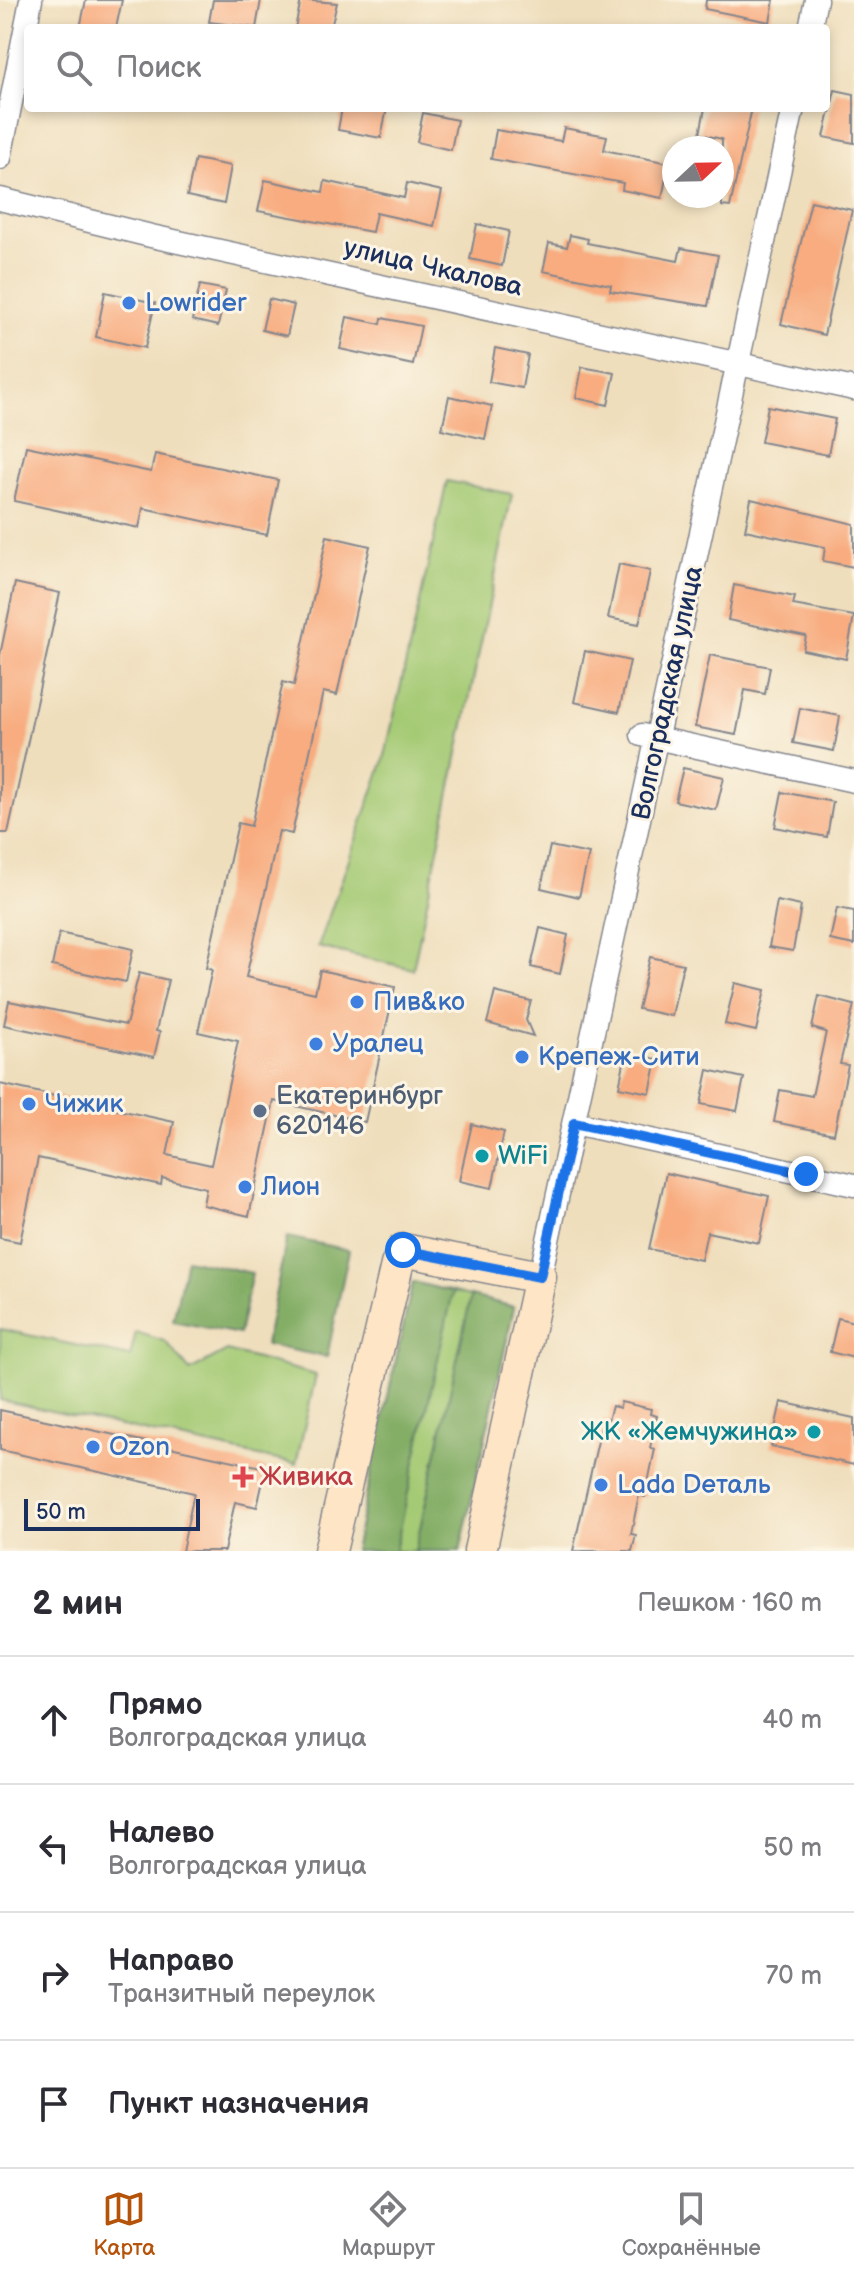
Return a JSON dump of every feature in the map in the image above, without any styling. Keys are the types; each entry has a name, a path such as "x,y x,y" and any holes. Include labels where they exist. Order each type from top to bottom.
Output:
{"street":[{"path":"26,24 31,0"},
{"path":"811,24 816,0"},
{"path":"0,158 24,36"},
{"name":"Волгоградская улица","path":"480,1551 574,1123 650,736 792,112"},
{"name":"улица Чкалова","path":"0,199 151,236 854,389"},
{"path":"650,736 854,781"},
{"path":"574,1123 854,1185"},
{"path":"330,1551 403,1250 540,1277"}],"green space":[{"path":"447,481 512,494 413,969 318,947 384,760"},
{"path":"287,1237 349,1250 327,1357 265,1345"},
{"path":"186,1259 252,1273 239,1334 173,1321"},
{"path":"413,1282 514,1307 460,1551 354,1551"},
{"path":"413,1282 453,1292 395,1551 354,1551"},
{"path":"471,1296 514,1307 460,1551 415,1551"},
{"path":"0,1329 130,1357 136,1332 165,1341 190,1371 227,1351 316,1375 296,1464 0,1400"}],"building":[{"path":"86,0 122,0 117,24 81,24"},
{"path":"213,0 261,0 257,24 209,22"},
{"path":"301,0 337,3 332,24 296,24"},
{"path":"706,0 774,0 770,22 705,9"},
{"path":"835,90 854,94 854,143 824,137"},
{"path":"341,112 386,112 381,138 338,130"},
{"path":"704,112 751,112 734,189 734,136 700,134"},
{"path":"423,113 457,120 451,150 417,142"},
{"path":"564,128 607,136 604,150 662,162 662,198 622,190 623,183 491,159 496,130 561,141"},
{"path":"195,159 231,166 224,204 187,196"},
{"path":"265,180 323,192 325,181 404,198 407,183 442,191 434,226 376,213 372,232 258,211"},
{"path":"811,201 852,210 824,335 781,324"},
{"path":"477,224 509,231 502,266 470,259"},
{"path":"570,235 588,239 587,243 678,261 681,248 718,255 708,306 610,291 611,285 543,271 549,243 567,247"},
{"path":"200,285 226,290 218,326 192,320"},
{"path":"105,292 155,303 145,348 96,337"},
{"path":"269,299 294,305 287,336 262,330"},
{"path":"347,317 381,324 382,318 421,326 413,365 340,349"},
{"path":"495,348 528,355 522,388 489,382"},
{"path":"582,367 615,373 608,405 576,398"},
{"path":"449,396 492,406 485,439 442,429"},
{"path":"768,406 835,419 828,455 761,442"},
{"path":"26,446 151,472 155,454 278,480 267,535 143,508 139,528 14,501"},
{"path":"751,499 854,524 854,567 823,561 825,547 745,530"},
{"path":"327,536 370,546 337,695 323,692 292,834 279,831 246,977 315,993 320,970 395,987 365,1122 274,1101 249,1216 203,1205 206,1188 162,1178 161,1185 38,1158 20,1242 0,1238 0,1084 174,1122 167,1155 211,1165 238,1041 198,1032 212,970 206,968 238,823 251,826 283,682 294,685"},
{"path":"619,564 650,571 639,624 608,618"},
{"path":"15,583 60,593 8,833 0,833 0,655"},
{"path":"734,585 795,597 793,605 854,616 846,659 803,650 806,636 728,620"},
{"path":"585,651 630,661 619,712 574,702"},
{"path":"710,655 770,667 765,694 745,690 736,735 695,727"},
{"path":"800,708 840,716 834,751 793,743"},
{"path":"683,768 724,777 716,810 675,801"},
{"path":"782,792 833,802 827,837 775,827"},
{"path":"550,846 589,854 579,897 541,888"},
{"path":"777,901 801,906 793,951 769,947"},
{"path":"837,908 854,911 854,945 830,940"},
{"path":"540,928 568,935 560,974 531,967"},
{"path":"59,933 133,949 126,982 52,966"},
{"path":"650,957 683,964 672,1016 638,1009"},
{"path":"139,973 168,980 156,1031 160,1032 154,1057 4,1025 9,1001 126,1025"},
{"path":"735,983 765,990 756,1031 725,1024"},
{"path":"495,992 531,1001 526,1020 533,1036 487,1023"},
{"path":"819,996 854,1005 840,1064 848,1065 834,1134 774,1122 780,1090 812,1096 826,1032 812,1028"},
{"path":"626,1053 657,1059 650,1093 619,1087"},
{"path":"708,1070 744,1078 737,1111 701,1104"},
{"name":"WiFi","path":"472,1124 504,1132 492,1188 459,1181"},
{"path":"666,1173 769,1196 759,1243 707,1232 701,1260 649,1249"},
{"path":"838,1318 854,1322 854,1358 830,1352"},
{"path":"621,1402 651,1409 650,1414 657,1416 650,1448 655,1449 645,1497 639,1495 631,1534 636,1535 632,1551 573,1551 603,1419 608,1420 612,1406 620,1408"},
{"name":"ЖК «Жемчужина»","path":"781,1402 854,1418 854,1465 771,1446"},
{"path":"0,1410 266,1468 257,1507 235,1502 224,1551 182,1551 194,1493 0,1450"}],"place":[{"name":"Lowrider","path":"129,303"},
{"name":"Пив&ко","path":"357,1002"},
{"name":"Уралец","path":"316,1044"},
{"name":"Крепеж-Сити","path":"522,1057"},
{"name":"Чижик","path":"29,1104"},
{"name":"Екатеринбург 620146","path":"260,1111"},
{"name":"WiFi","path":"482,1156"},
{"name":"Лион","path":"245,1187"},
{"name":"ЖК «Жемчужина»","path":"814,1432"},
{"name":"Ozon","path":"93,1447"},
{"name":"Живика","path":"243,1477"},
{"name":"Lada Dеталь","path":"601,1485"}],"route":[{"path":"403,1250 540,1277 574,1123 806,1174"}]}
